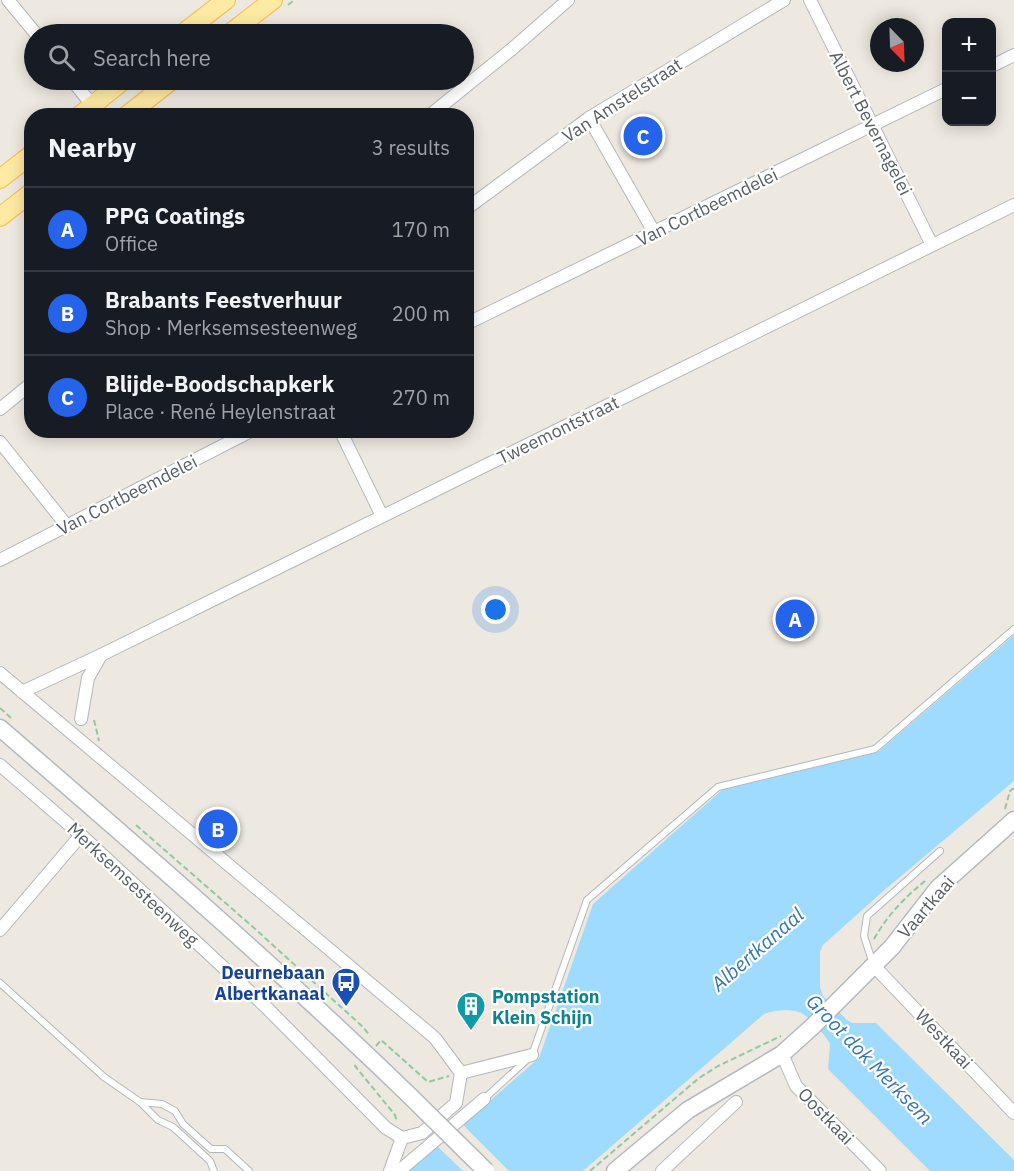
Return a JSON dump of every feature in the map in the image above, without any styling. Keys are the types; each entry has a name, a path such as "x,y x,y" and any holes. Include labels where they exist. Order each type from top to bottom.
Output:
{"main road":[{"path":"195,24 226,0"},
{"path":"242,24 273,0"},
{"path":"95,108 114,90"},
{"path":"136,108 159,90"},
{"path":"0,179 24,160"},
{"path":"0,217 24,198"},
{"name":"Merksemsesteenweg","path":"0,728 328,1018 486,1171"},
{"name":"Vaartkaai","path":"782,1054 892,946 938,888 1014,820"},
{"path":"615,1171 688,1110 782,1054"}],"street":[{"path":"8,0 28,24"},
{"path":"474,80 568,0"},
{"name":"Van Amstelstraat","path":"474,203 589,118 784,0"},
{"name":"Albert Bevernagelei","path":"810,0 932,245"},
{"path":"996,64 1014,55"},
{"path":"78,90 89,108"},
{"path":"439,108 461,90"},
{"name":"Van Cortbeemdelei","path":"474,320 942,91"},
{"path":"589,118 654,232"},
{"name":"Tweemontstraat","path":"22,692 1014,205"},
{"path":"0,408 24,389"},
{"name":"Van Cortbeemdelei","path":"0,560 238,438"},
{"path":"344,438 382,516"},
{"path":"0,442 67,526"},
{"path":"81,718 88,678 101,655"},
{"path":"0,674 435,1038 461,1072 456,1103 422,1133 402,1138 390,1171"},
{"name":"Merksemsesteenweg","path":"0,765 81,835 265,1006 386,1128 402,1138"},
{"path":"0,930 81,835"},
{"name":"Westkaai","path":"873,964 1014,1113"},
{"name":"Oostkaai","path":"782,1054 796,1086 880,1171"},
{"path":"461,1072 532,1055"},
{"path":"399,1171 484,1099"},
{"path":"662,1171 736,1102"}],"lane":[{"path":"484,1099 532,1055 587,900 718,787 875,748 1014,629"},
{"path":"873,964 864,936 867,916 940,851"},
{"path":"0,983 104,1077 140,1102 158,1120 173,1127 210,1161 214,1171"},
{"path":"140,1102 162,1104 175,1111 183,1124 211,1149 225,1149 249,1171"}],"path":[{"path":"94,720 103,761"},
{"path":"376,1046 381,1040 428,1082 461,1072"},
{"path":"355,1066 395,1115"}],"water":[{"path":"1014,635 1014,781 823,945 820,952 820,987 823,996 847,1020 852,1023 876,1023 1014,1160 1014,1171 930,1171 828,1069 830,1044 825,1036 803,1014 786,1010 764,1014 583,1171 409,1171 539,1058 593,904 722,790 878,752"}],"pier":[{"path":"460,1122 509,1171 463,1171 435,1144"}],"place":[{"name":"Blijde-Boodschapkerk","path":"643,136"},
{"name":"PPG Coatings","path":"795,619"},
{"name":"Brabants Feestverhuur","path":"218,829"},
{"name":"Deurnebaan Albertkanaal","path":"346,1008"},
{"name":"Pompstation Klein Schijn","path":"471,1032"}],"water label":[{"name":"Albertkanaal","path":"757,949"},
{"name":"Groot dok Merksem","path":"870,1059"}]}
